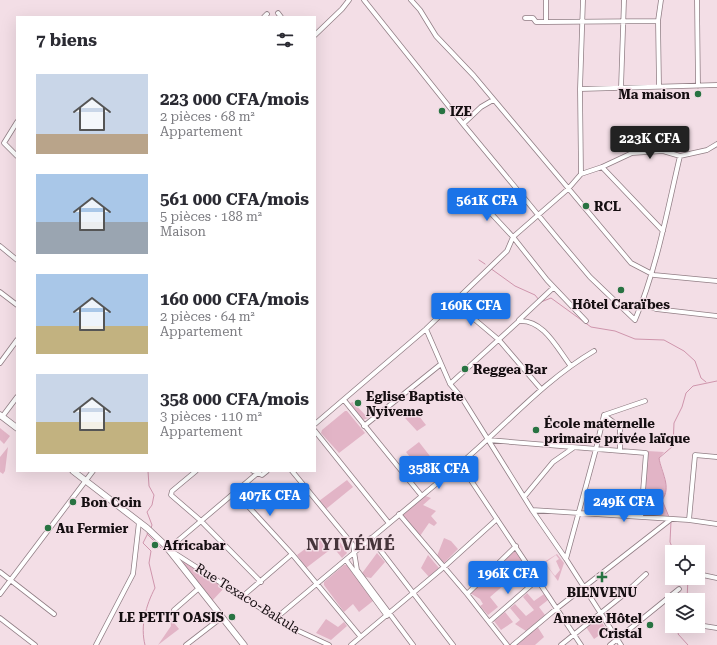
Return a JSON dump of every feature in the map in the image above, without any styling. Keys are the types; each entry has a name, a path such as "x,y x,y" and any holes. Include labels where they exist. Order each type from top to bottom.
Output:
{"main road":[{"path":"1,416 16,427"},
{"path":"74,472 149,530 168,549 198,589 244,645"}],"street":[{"path":"316,33 342,9 348,0"},
{"path":"364,0 463,124 590,277 635,320 644,298 663,231 680,156"},
{"path":"410,0 420,10 436,36 493,100 631,263 651,273 717,280"},
{"path":"546,0 546,22"},
{"path":"581,174 580,89 583,0"},
{"path":"621,88 625,21 624,0"},
{"path":"659,86 658,21 660,0"},
{"path":"697,0 698,86"},
{"path":"525,18 533,18 536,22 658,21"},
{"path":"580,89 717,85"},
{"path":"463,124 481,107 493,100"},
{"path":"16,124 4,142 16,155"},
{"path":"316,423 454,302 507,251 513,237 539,216 568,189 581,174 602,167 632,153 663,151 680,156 707,150 717,144"},
{"path":"602,167 663,231"},
{"path":"473,194 513,237 554,288 586,321"},
{"path":"0,246 16,259"},
{"path":"450,384 554,288"},
{"path":"0,292 16,304"},
{"path":"644,298 650,307 656,309 717,316"},
{"path":"454,302 499,340 541,390"},
{"path":"519,320 527,320 538,324 570,365"},
{"path":"426,328 450,384 462,398 532,510 566,559 583,588 621,645"},
{"path":"0,364 16,341"},
{"path":"276,618 346,560 420,495 488,440 570,365 594,351"},
{"path":"364,426 441,364"},
{"path":"1,416 16,398"},
{"path":"344,400 420,495"},
{"path":"604,415 645,401"},
{"path":"566,559 604,415"},
{"path":"604,415 620,427 620,450"},
{"path":"316,433 388,522"},
{"path":"488,440 646,453 641,517"},
{"path":"524,496 552,462 574,448"},
{"path":"689,520 695,455 717,457"},
{"path":"460,464 581,645"},
{"path":"0,594 92,472"},
{"path":"195,472 172,491 171,494 200,520 260,582"},
{"path":"168,549 200,520 235,492 255,472 262,475 266,472"},
{"path":"294,472 357,549"},
{"path":"294,472 353,545 357,570 392,619 413,645"},
{"path":"235,492 292,554 316,585 360,636"},
{"path":"532,510 578,512 670,520 689,520 717,524"},
{"path":"398,514 467,594 507,645"},
{"path":"351,645 413,591 444,567 498,519"},
{"path":"514,645 556,609 670,520"},
{"path":"96,645 133,574 139,522"},
{"path":"371,538 453,645"},
{"path":"467,594 516,546"},
{"name":"Rue Texaco-Bakula","path":"168,549 276,618 329,645"},
{"path":"243,596 292,554"},
{"path":"346,560 409,645"},
{"path":"0,572 54,614"},
{"path":"561,645 622,596 646,574"},
{"path":"705,575 717,578"},
{"path":"489,622 537,580"},
{"path":"174,610 198,589"},
{"path":"610,645 679,589"},
{"path":"0,618 35,645"},
{"path":"186,645 221,618"},
{"path":"705,626 717,628"}],"shaded area":[{"path":"353,402 368,418 363,420 350,403"},
{"path":"345,411 347,411 365,433 339,453 321,433 322,430"},
{"path":"415,411 426,425 417,431 405,418"},
{"path":"0,428 10,436 4,444 0,440"},
{"path":"419,442 440,469 428,480 406,452"},
{"path":"8,447 5,471 3,474 0,472 0,457"},
{"path":"647,451 664,452 659,458 666,484 665,495 662,500 668,516 643,514"},
{"path":"347,480 353,487 326,509 319,501"},
{"path":"423,495 431,498 423,505 436,511 431,516 437,523 434,526 429,523 420,536 403,516 403,513"},
{"path":"321,537 331,549 306,568 297,555"},
{"path":"444,538 451,541 458,549 443,564 437,556"},
{"path":"340,542 347,553 342,558 333,547"},
{"path":"515,549 534,578 527,584 518,573 490,597 498,607 488,615 480,606 483,604 480,599 470,593"},
{"path":"377,553 385,562 371,578 360,576"},
{"path":"557,554 564,563 558,581 544,562","holes":["556,555 559,559 556,561 560,570 555,576 545,563"]},
{"path":"428,555 439,568 429,577 421,568"},
{"path":"179,562 188,562 225,587 211,602"},
{"path":"344,565 347,565 373,601 359,612 353,604 344,612 324,585 324,582"},
{"path":"527,593 534,601 544,594 548,600 539,607 545,615 526,631 515,624 520,620 510,608 515,604 526,616 534,610 523,597"},
{"path":"505,612 513,622 501,630 494,621"},
{"path":"598,617 607,630 594,639 586,627"},
{"path":"170,618 179,629 158,645 171,626"},
{"path":"326,619 338,627 344,622 347,626 331,640 316,633"},
{"path":"537,626 544,637 535,645 513,645"}],"waterway":[{"path":"479,260 485,264"},
{"path":"490,268 515,286 535,295 539,300"},
{"path":"541,302 551,298 591,327 615,331 635,339 664,340 684,351 695,361 701,378 706,382"},
{"path":"669,517 662,500 665,495 666,485 659,458 673,446 674,423 682,407 686,393 693,386 717,381"},
{"path":"148,472 149,486 154,495 152,505 147,512 152,525 151,528"},
{"path":"671,521 671,545"},
{"path":"145,645 143,630 145,616 149,601 155,588 149,563 151,551 143,543 148,533"},
{"path":"147,534 161,548"},
{"path":"687,593 688,585"},
{"path":"678,633 688,645"}],"place":[{"name":"Ma maison","path":"698,94"},
{"name":"IZE","path":"442,111"},
{"name":"RCL","path":"586,206"},
{"name":"Hôtel Caraïbes","path":"621,290"},
{"name":"Reggea Bar","path":"465,369"},
{"name":"Eglise Baptiste Nyiveme","path":"358,403"},
{"name":"École maternelle primaire privée laïque","path":"536,430"},
{"name":"Bon Coin","path":"73,502"},
{"name":"Au Fermier","path":"48,528"},
{"name":"Africabar","path":"155,545"},
{"name":"BIENVENU","path":"602,577"},
{"name":"LE PETIT OASIS","path":"232,617"},
{"name":"Annexe Hôtel Cristal","path":"650,625"}],"district":[{"name":"NYIVÉMÉ","path":"351,544"}]}
